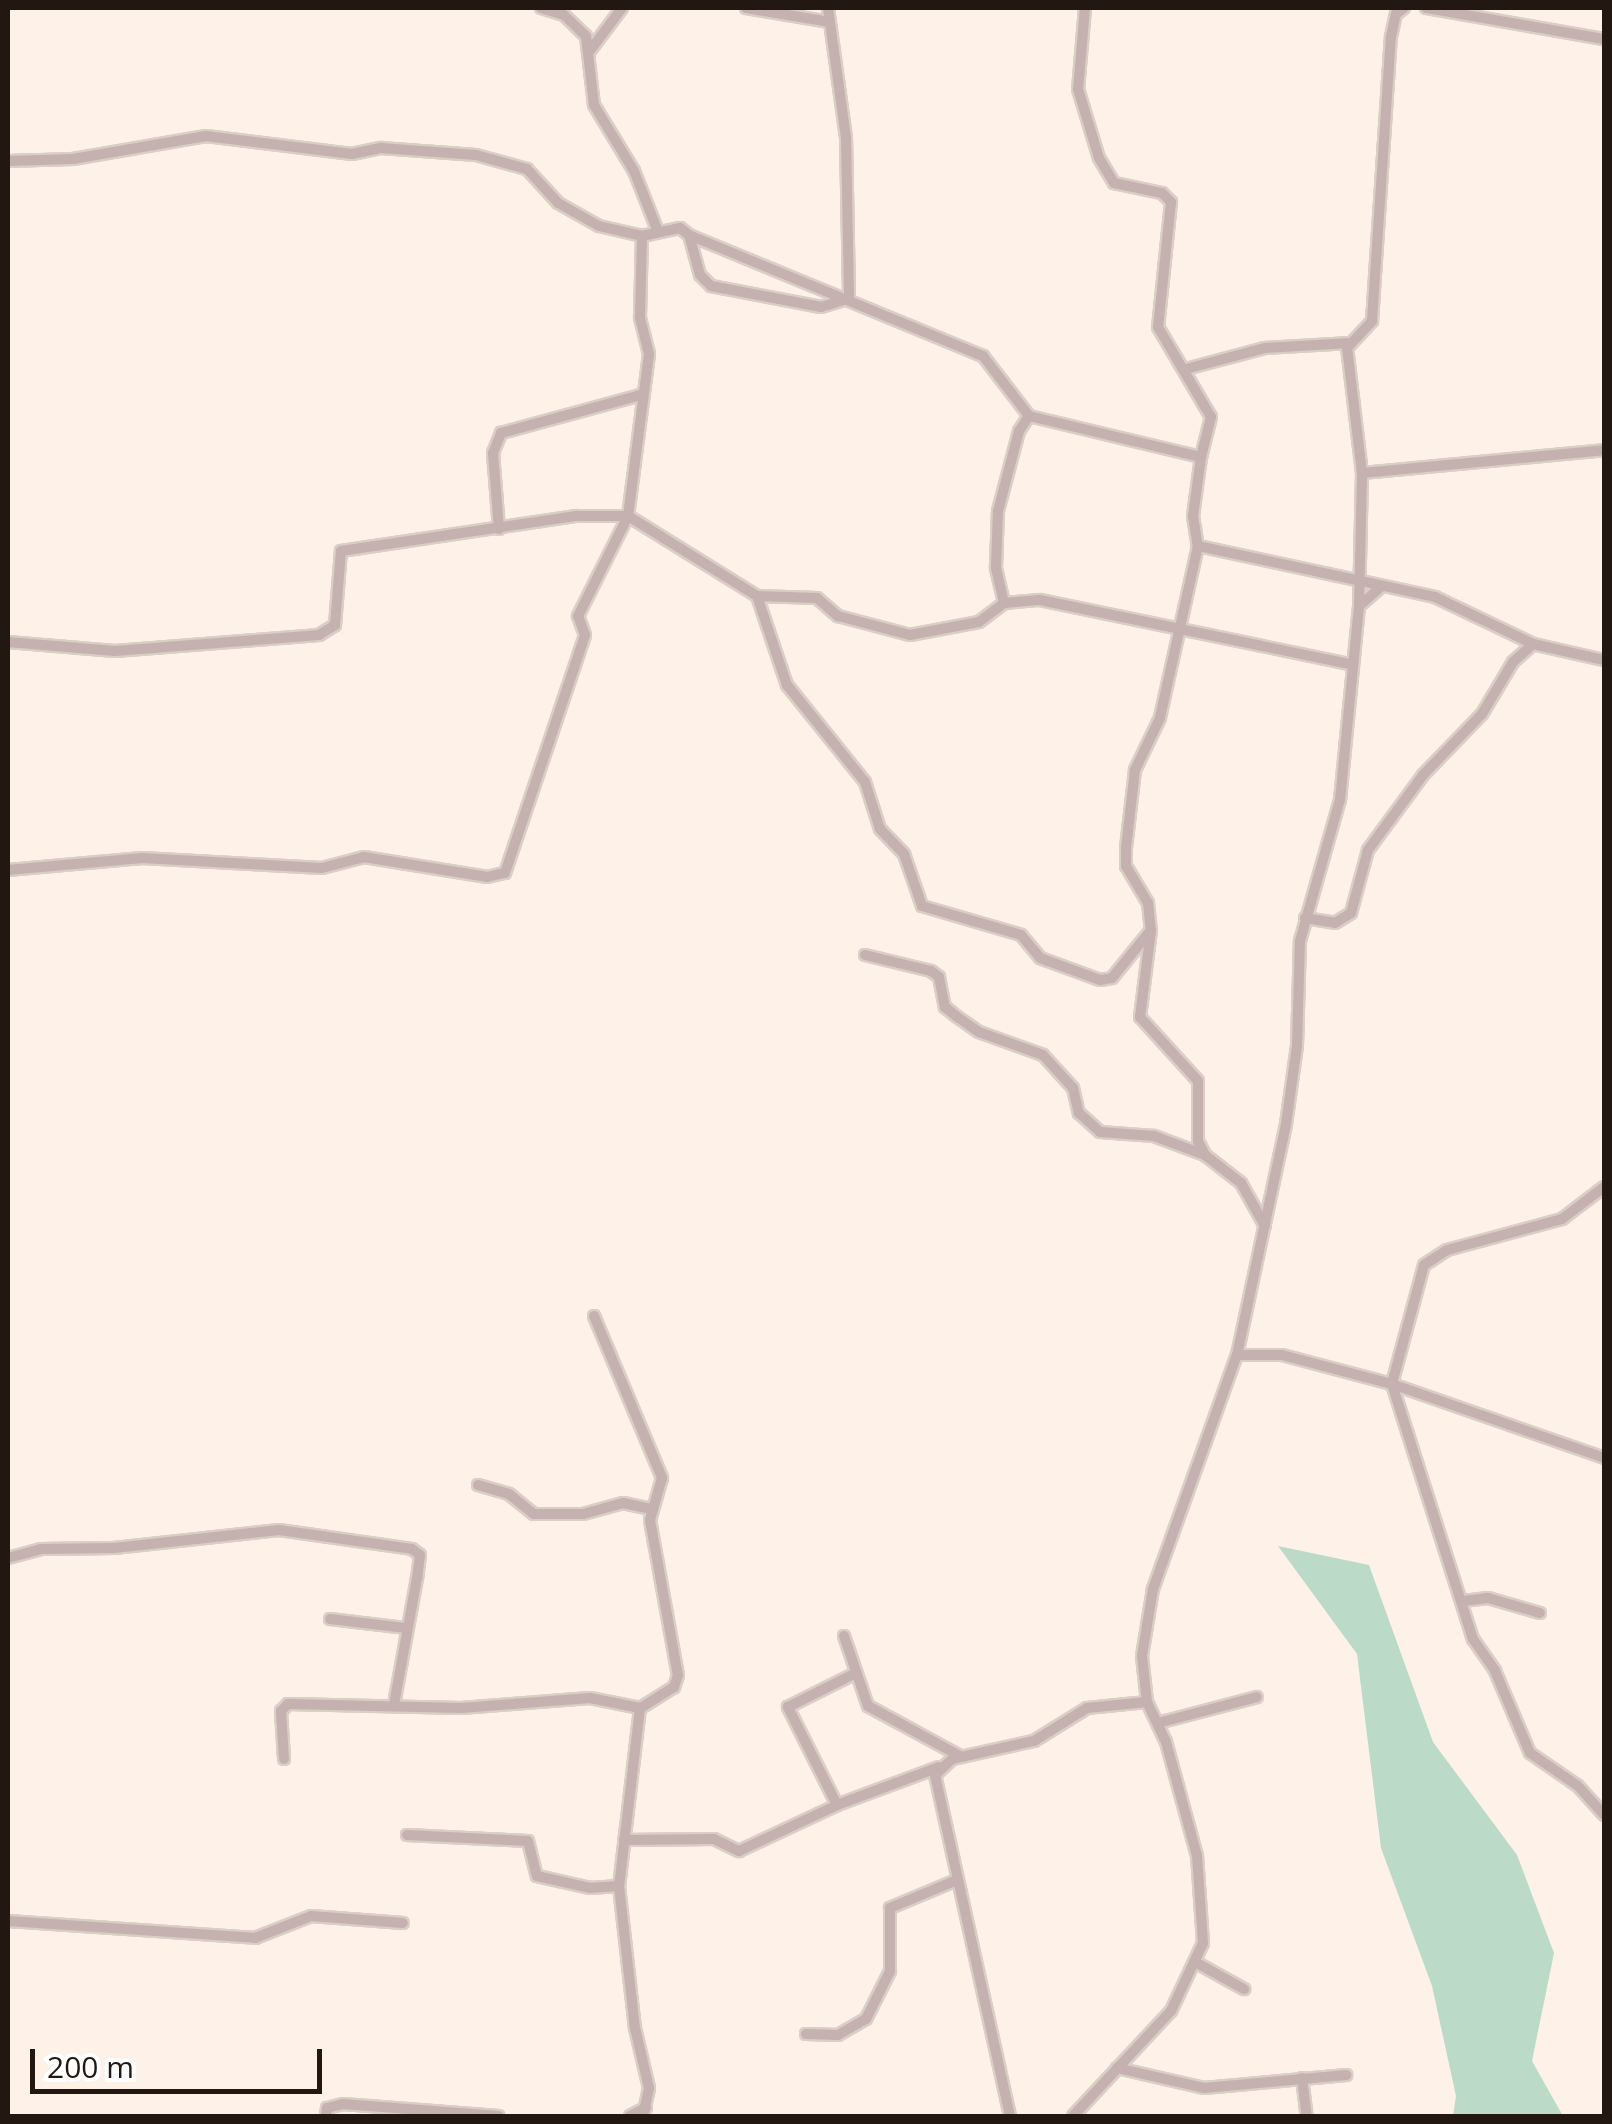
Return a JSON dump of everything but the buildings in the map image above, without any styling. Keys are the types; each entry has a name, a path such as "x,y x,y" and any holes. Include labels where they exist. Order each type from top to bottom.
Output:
{"street":[{"path":"541,8 577,24 588,52 594,105 634,171 656,229"},
{"path":"588,52 622,8"},
{"path":"746,8 830,22"},
{"path":"828,8 846,138 849,298"},
{"path":"1085,8 1078,89 1099,158 1121,188 1162,193 1171,202 1158,328 1186,369 1211,417 1193,516 1198,546 1160,718 1135,770 1126,848 1126,866 1148,903 1151,930 1140,1019 1198,1081 1196,1136 1205,1155"},
{"path":"1186,369 1265,348 1350,343 1368,332 1372,320 1391,36 1404,8"},
{"path":"1426,8 1492,13 1604,39"},
{"path":"8,161 73,159 206,136 352,154 382,148 476,155 527,168 558,203 599,226 642,236 674,226 983,356 1029,416 1201,457"},
{"path":"689,235 696,268 711,286 821,307 849,298"},
{"path":"8,870 142,858 322,868 364,857 487,877 506,873 585,635 578,616 628,516 643,433 641,395 649,354 640,317 642,236"},
{"path":"1072,2116 1171,2011 1197,1962 1204,1899 1158,1722 1147,1702 1142,1656 1153,1589 1236,1355 1295,1071 1305,918 1340,800 1348,664 1360,583 1362,473 1350,343"},
{"path":"498,529 494,452 501,433 641,395"},
{"path":"1004,604 996,567 998,511 1019,430 1029,416"},
{"path":"1362,473 1604,450"},
{"path":"8,642 115,651 319,635 335,625 340,551 576,516 628,516 757,596 817,598 838,616 910,636 979,622 1004,604 1040,600 1348,664"},
{"path":"1198,546 1447,602 1534,644 1604,660"},
{"path":"1359,606 1382,586"},
{"path":"757,596 787,685 865,782 880,829 904,854 922,906 1020,935 1040,958 1100,980 1112,978 1151,930"},
{"path":"1305,918 1335,924 1350,913 1368,850 1423,775 1482,714 1513,662 1534,644"},
{"path":"865,955 931,971 956,1016 979,1032 1043,1055 1073,1088 1078,1113 1100,1132 1154,1136 1205,1155 1241,1183 1265,1227"},
{"path":"1604,1187 1562,1219 1447,1250 1424,1265 1392,1384 1473,1638 1495,1671 1530,1753 1604,1815"},
{"path":"284,1759 281,1711 288,1704 462,1708 602,1698 640,1708 674,1687 678,1664 652,1509 661,1474 594,1316"},
{"path":"1236,1355 1282,1356 1392,1384 1604,1458"},
{"path":"478,1485 510,1494 534,1514 583,1514 623,1503 652,1509"},
{"path":"8,1558 61,1546 114,1548 280,1530 356,1539 420,1556 394,1704"},
{"path":"1463,1601 1488,1598 1540,1613"},
{"path":"330,1619 406,1628"},
{"path":"844,1636 852,1675 868,1706 960,1756"},
{"path":"837,1804 788,1706 852,1675"},
{"path":"1158,1722 1257,1697"},
{"path":"624,1840 714,1839 739,1852 837,1804 960,1756 1034,1741 1087,1708 1147,1702"},
{"path":"630,2116 644,2112 649,2088 635,2028 619,1886 640,1708"},
{"path":"939,1767 937,1788 1010,2116"},
{"path":"407,1835 528,1841 537,1876 590,1888 619,1886"},
{"path":"806,2034 832,2037 866,2019 890,1971 890,1908 957,1880"},
{"path":"8,1921 256,1938 311,1916 403,1922"},
{"path":"1197,1962 1244,1989"},
{"path":"1117,2068 1204,2088 1346,2075"},
{"path":"1302,2078 1307,2116"},
{"path":"326,2116 328,2108 343,2104 498,2116"}],"green space":[{"path":"1278,1546 1369,1565 1433,1742 1517,1855 1554,1953 1532,2061 1563,2116 1453,2116 1456,2096 1432,1986 1381,1848 1357,1654"}]}
